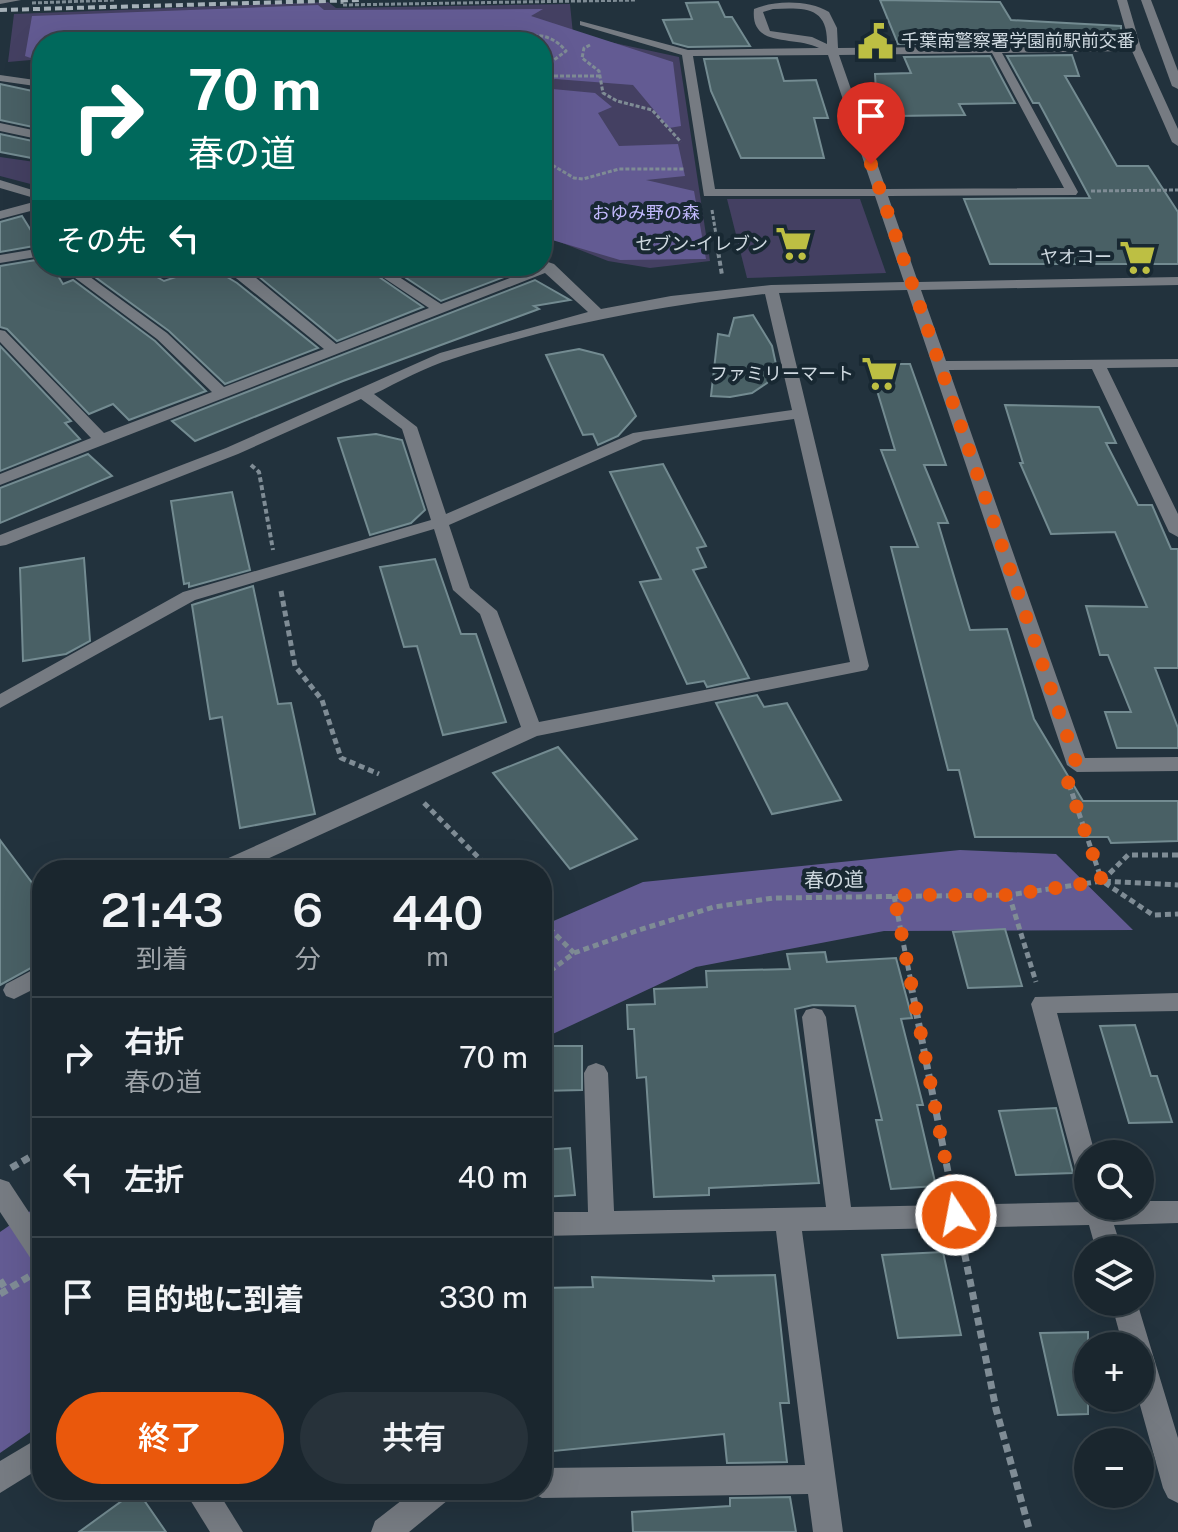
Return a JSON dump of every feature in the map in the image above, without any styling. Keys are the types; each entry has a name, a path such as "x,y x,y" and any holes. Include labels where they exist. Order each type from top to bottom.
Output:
{"street":[{"path":"0,1 16,0"},
{"path":"1122,0 1136,48 1178,142"},
{"path":"1146,0 1178,86"},
{"path":"832,51 812,40 767,34 762,30 758,11 782,6 824,11 834,35 832,51 1077,765 1178,764"},
{"path":"584,23 687,53 1136,48"},
{"path":"687,53 709,193 1072,192 995,49"},
{"path":"1164,49 1178,49"},
{"path":"0,78 32,83"},
{"path":"0,127 32,134"},
{"path":"0,184 32,194"},
{"path":"0,215 32,207"},
{"path":"0,259 32,254"},
{"path":"552,271 598,314"},
{"path":"80,276 162,336 222,393"},
{"path":"245,276 334,350"},
{"path":"388,276 441,310"},
{"path":"0,480 441,310 520,276"},
{"path":"0,541 232,451 445,356 598,314 771,289 1178,281"},
{"path":"246,860 532,730 860,666 771,289"},
{"path":"0,334 101,439"},
{"path":"1097,363 1178,532"},
{"path":"940,366 1178,363"},
{"path":"363,393 409,427 462,590 488,611 532,730"},
{"path":"0,702 189,596 441,522 639,436 799,414"},
{"path":"14,990 32,980"},
{"path":"1079,1140 1043,1004 1178,1002"},
{"path":"814,1017 840,1219"},
{"path":"596,1073 601,1220"},
{"path":"0,1190 32,1239"},
{"path":"552,1223 601,1220 840,1219 1074,1210"},
{"path":"1154,1211 1178,1212"},
{"path":"787,1218 828,1532"},
{"path":"1154,1402 1176,1474"},
{"path":"0,1478 32,1457"},
{"path":"552,1483 821,1479"},
{"path":"206,1500 228,1532"},
{"path":"386,1532 426,1500"}],"path":[{"path":"29,3 115,0"},
{"path":"342,0 342,5 637,0"},
{"path":"552,39 566,51 552,62"},
{"path":"597,43 584,48 582,58 599,71 603,93 617,101 652,110 670,134 704,162"},
{"path":"552,76 600,76"},
{"path":"552,165 574,178 583,179 619,169 704,162"},
{"path":"1072,192 1178,190"},
{"path":"709,193 725,294"},
{"path":"232,451 259,472 295,666 322,700 341,758 408,788 481,860"},
{"path":"1077,765 1068,782 1102,881 1153,915 1178,914"},
{"path":"1102,881 1128,855 1178,855"},
{"name":"春の道","path":"552,970 574,953 714,907 773,898 1009,895 1102,881 1141,886 1178,885"},
{"path":"894,895 996,1409 1030,1532"},
{"path":"1009,895 1043,1004"},
{"path":"552,931 574,953"},
{"path":"0,1175 32,1156"},
{"path":"0,1280 3,1292 32,1274"}],"green space":[{"name":"おゆみ野の森","path":"328,2 336,8 570,4 573,34 679,57 710,261 650,268 608,261 552,239 552,32 32,32 32,60 8,62 14,14"},
{"path":"318,5 324,10 543,9 531,16 673,62 681,126 669,128 633,85 552,80 552,32 32,32 32,58 25,56 32,16"},
{"path":"552,89 595,93 612,107 598,113 619,146 678,144 685,176 646,180 694,191 706,259 620,260 552,240"},
{"path":"0,157 32,162 32,184 0,176"},
{"path":"727,199 860,199 886,273 747,278"},
{"path":"960,850 1056,854 1133,930 884,931 696,967 552,1034 552,922 643,882"},
{"path":"32,1210 32,1431 0,1453 0,1232"}],"building":[{"path":"880,0 1000,2 1011,20 1121,26 1121,37 1089,42 898,44"},
{"path":"718,2 725,17 732,17 750,46 688,47 673,43 663,20 692,19 686,3"},
{"path":"1072,55 1079,76 1065,76 1117,166 1148,166 1178,212 1178,264 990,264 964,199 1090,198 1039,103 1033,103 1007,56"},
{"path":"990,56 1015,103 959,104 965,115 895,116 889,101 883,101 876,92 875,74 911,73 904,57"},
{"path":"777,58 784,81 816,80 828,118 814,118 824,158 741,158 711,91 704,59"},
{"path":"0,84 32,91 32,127 0,120"},
{"path":"0,134 32,141 32,158 0,152"},
{"path":"22,216 32,232 32,246 0,252 0,222"},
{"path":"32,261 32,276 58,276 63,284 73,280 155,341 206,391 129,420 113,404 89,414 7,329 0,327 0,266"},
{"path":"94,276 155,276 164,281 179,276 225,276 318,348 225,384 169,331"},
{"path":"258,276 378,276 423,307 337,341"},
{"path":"403,276 507,276 441,301"},
{"path":"535,280 570,300 534,306 539,309 343,381 195,441 172,421"},
{"path":"753,315 772,346 777,369 767,383 752,393 711,396 718,334 729,336 734,318"},
{"path":"0,346 71,421 65,423 80,439 0,471"},
{"path":"579,349 603,355 636,416 618,436 598,445 593,434 583,435 546,355"},
{"path":"869,364 910,364 946,465 924,465 948,523 938,523 970,630 1007,629 1034,719 1083,801 1178,801 1178,841 1111,843 1108,837 975,837 959,770 948,770 891,547 918,547 881,450 895,450"},
{"path":"1005,405 1099,407 1116,443 1106,443 1138,505 1152,505 1171,549 1178,549 1178,668 1155,668 1178,728 1178,748 1117,748 1105,712 1131,712 1108,655 1100,655 1086,606 1147,607 1115,532 1051,534 1020,463 1023,463"},
{"path":"376,434 402,440 425,510 411,523 370,535 338,438"},
{"path":"88,454 112,476 0,523 0,488"},
{"path":"663,464 706,546 697,548 706,567 693,570 749,678 707,687 704,681 687,684 640,582 661,579 610,472"},
{"path":"232,492 250,570 189,587 189,583 184,584 171,501"},
{"path":"84,558 90,641 66,654 23,661 20,568"},
{"path":"435,559 461,634 476,634 506,722 443,735 417,646 404,647 380,567"},
{"path":"253,586 278,704 291,703 315,814 240,828 222,717 210,719 192,605"},
{"path":"757,695 764,707 787,703 841,800 772,814 716,703"},
{"path":"558,747 637,839 570,869 493,773"},
{"path":"0,840 32,883 32,967 0,985"},
{"path":"1005,929 1022,986 968,988 953,932"},
{"path":"825,952 827,962 896,958 912,1018 901,1019 923,1105 917,1105 936,1186 891,1189 876,1120 882,1120 855,1006 813,1005 795,1009 819,1183 709,1188 709,1195 654,1197 646,1077 637,1078 634,1029 628,1029 627,1005 655,1004 654,989 707,987 706,971 790,969 787,954"},
{"path":"1135,1025 1151,1076 1157,1076 1172,1122 1129,1123 1100,1026"},
{"path":"552,1046 582,1046 582,1090 552,1091"},
{"path":"1056,1108 1073,1173 1016,1175 999,1111"},
{"path":"570,1148 575,1195 552,1196 552,1149"},
{"path":"943,1252 961,1335 898,1338 882,1255"},
{"path":"775,1275 789,1403 780,1403 787,1462 727,1463 724,1434 552,1451 552,1288 593,1287 592,1277 714,1281 713,1276"},
{"path":"1074,1332 1074,1412 1088,1414 1058,1415 1040,1333"},
{"path":"790,1497 796,1532 633,1532 632,1512 730,1506 730,1498"},
{"path":"123,1500 144,1500 166,1532 79,1532"}],"railway":[{"path":"0,10 361,0"}],"place":[{"name":"千葉南警察署学園前駅前交番","path":"875,41"},
{"name":"セブン-イレブン","path":"794,244"},
{"name":"ヤオコー","path":"1138,257"},
{"name":"ファミリーマート","path":"880,374"}],"route":[{"path":"871,164 1077,765 1068,782 1102,881 1009,895 894,895 956,1215"}]}
